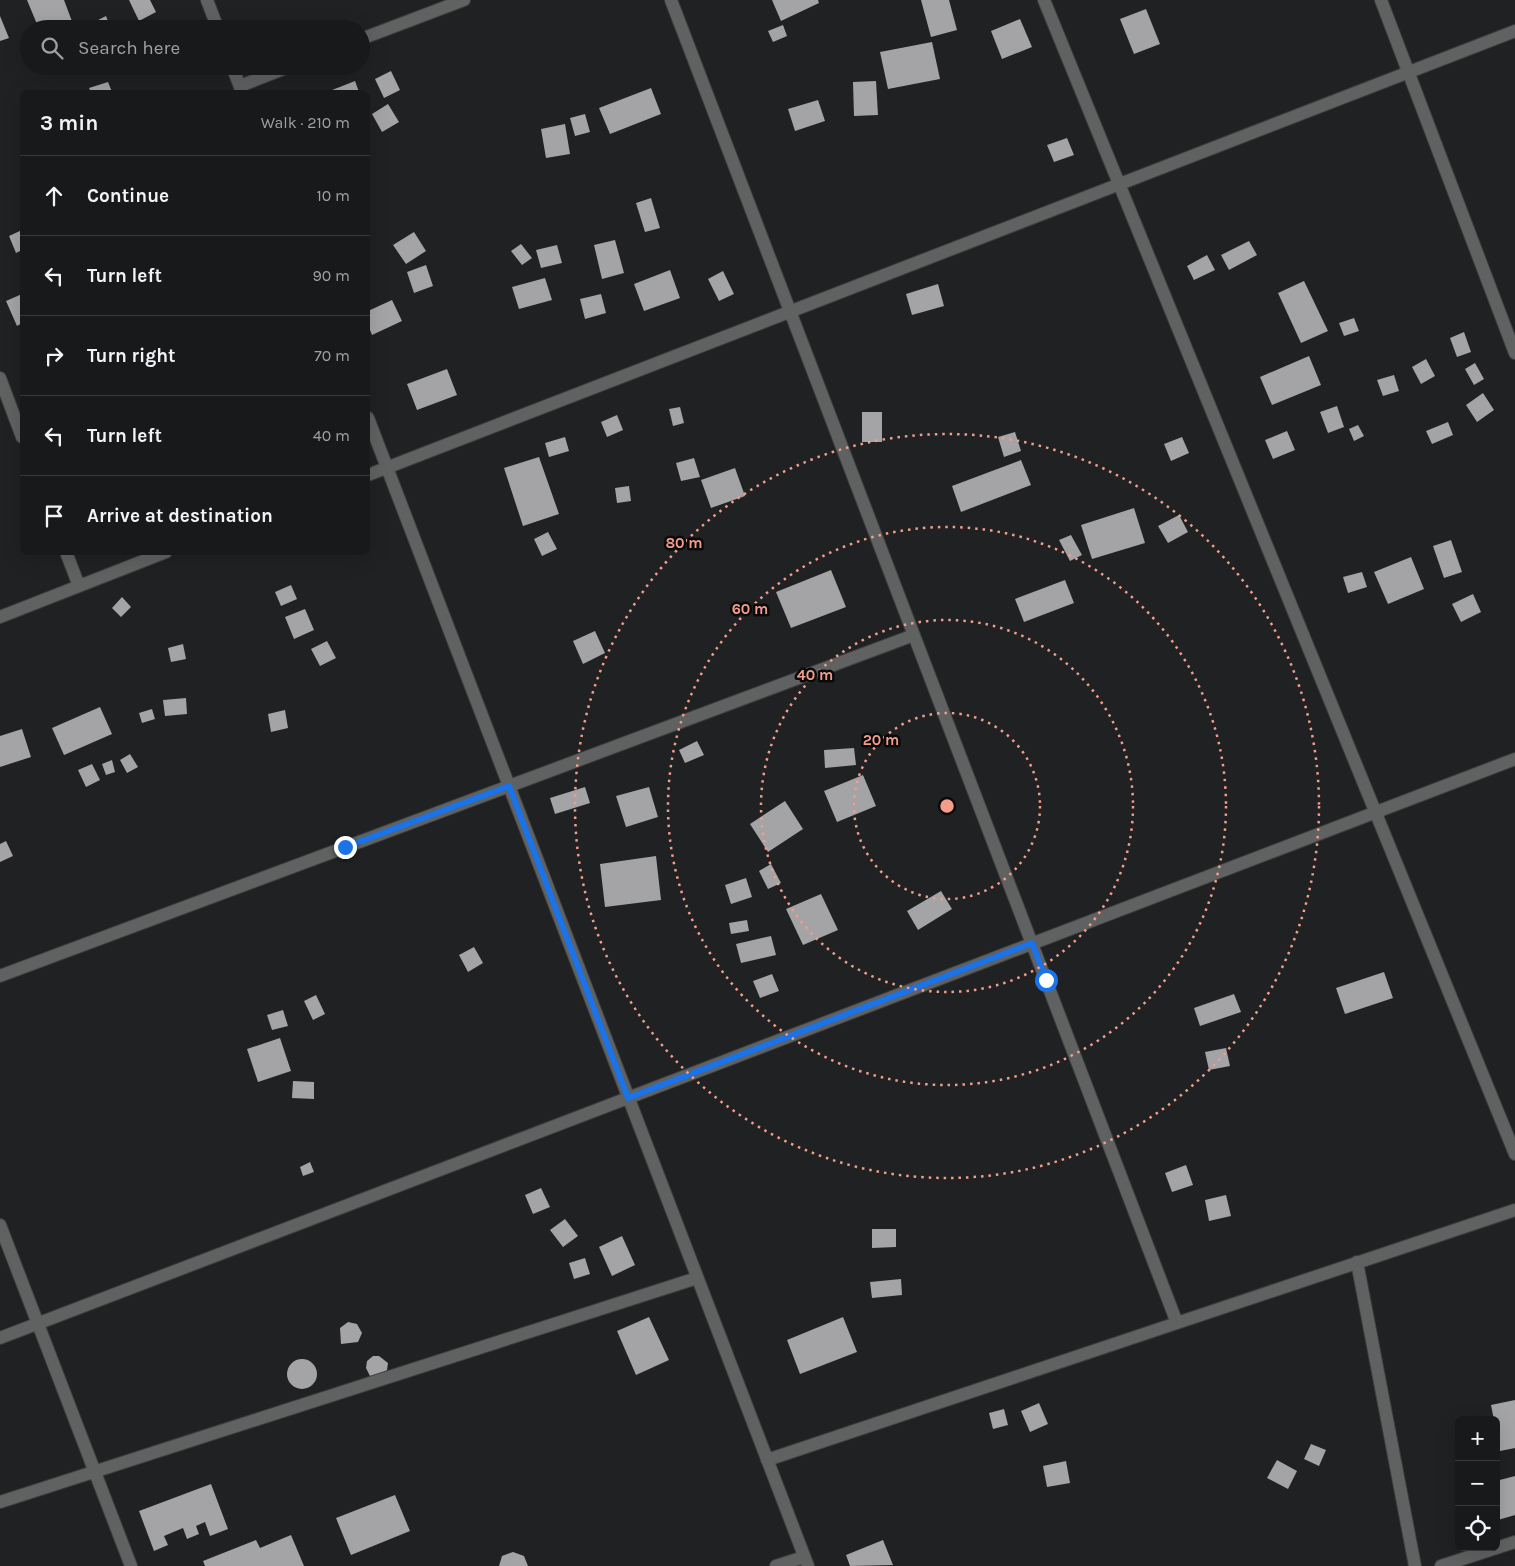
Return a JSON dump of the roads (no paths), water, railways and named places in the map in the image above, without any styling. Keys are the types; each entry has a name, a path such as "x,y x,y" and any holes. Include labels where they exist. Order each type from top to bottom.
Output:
{"street":[{"path":"207,0 215,20"},
{"path":"370,37 464,0"},
{"path":"671,0 1177,1323"},
{"path":"1044,0 1515,1154"},
{"path":"1381,0 1515,353"},
{"path":"370,474 1515,31"},
{"path":"236,75 241,89 271,75"},
{"path":"0,378 20,432"},
{"path":"370,423 806,1562 776,1566"},
{"path":"67,555 79,586"},
{"path":"0,617 158,555"},
{"path":"0,976 914,635"},
{"path":"0,1338 1515,758"},
{"path":"767,1460 1515,1210"},
{"path":"0,1226 131,1566"},
{"path":"1357,1262 1415,1566"},
{"path":"0,1502 697,1278"},
{"path":"1441,1566 1515,1542"}]}
